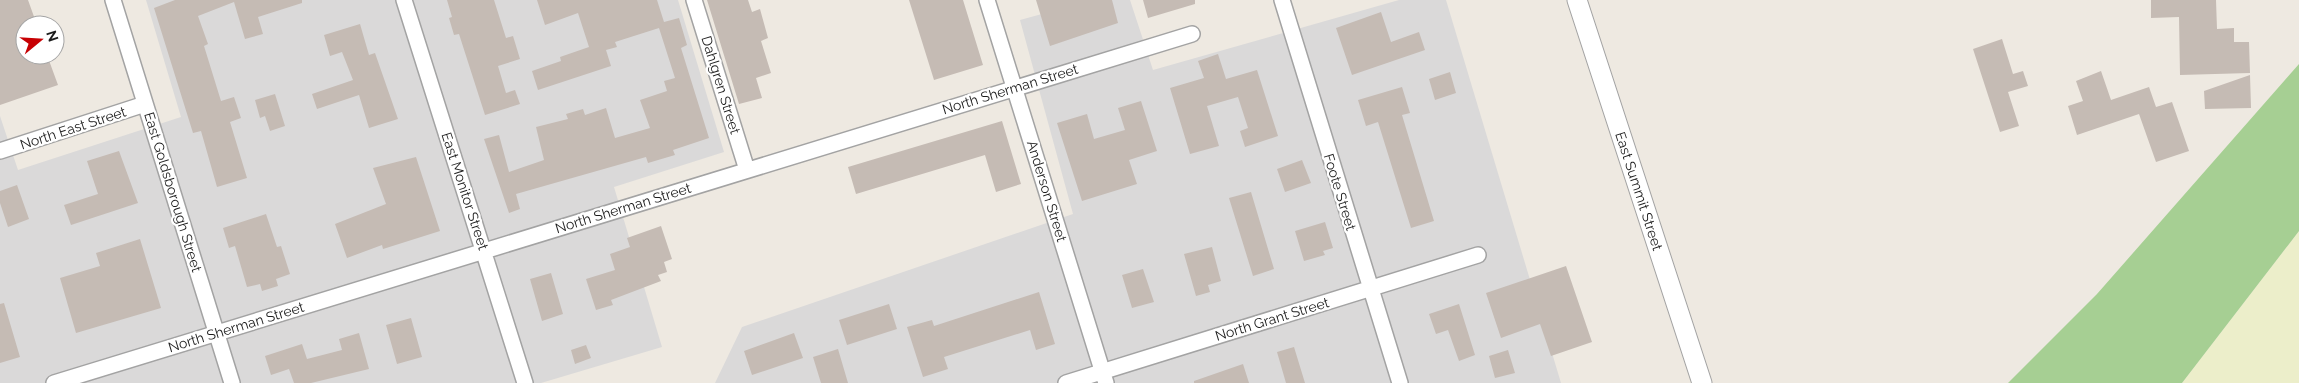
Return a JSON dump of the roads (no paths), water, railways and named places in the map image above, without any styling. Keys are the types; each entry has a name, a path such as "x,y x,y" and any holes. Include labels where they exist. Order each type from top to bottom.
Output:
{"street":[{"name":"East Goldsborough Street","path":"113,0 232,383"},
{"name":"East Monitor Street","path":"404,0 525,383"},
{"name":"Dahlgren Street","path":"694,0 747,170"},
{"name":"Anderson Street","path":"987,0 1104,377"},
{"name":"Foote Street","path":"1282,0 1400,383"},
{"name":"East Summit Street","path":"1577,0 1702,383"},
{"name":"North Sherman Street","path":"54,383 1192,34"},
{"name":"North East Street","path":"0,151 146,104"},
{"name":"North Grant Street","path":"1066,383 1104,377 1370,289 1478,256"}]}
